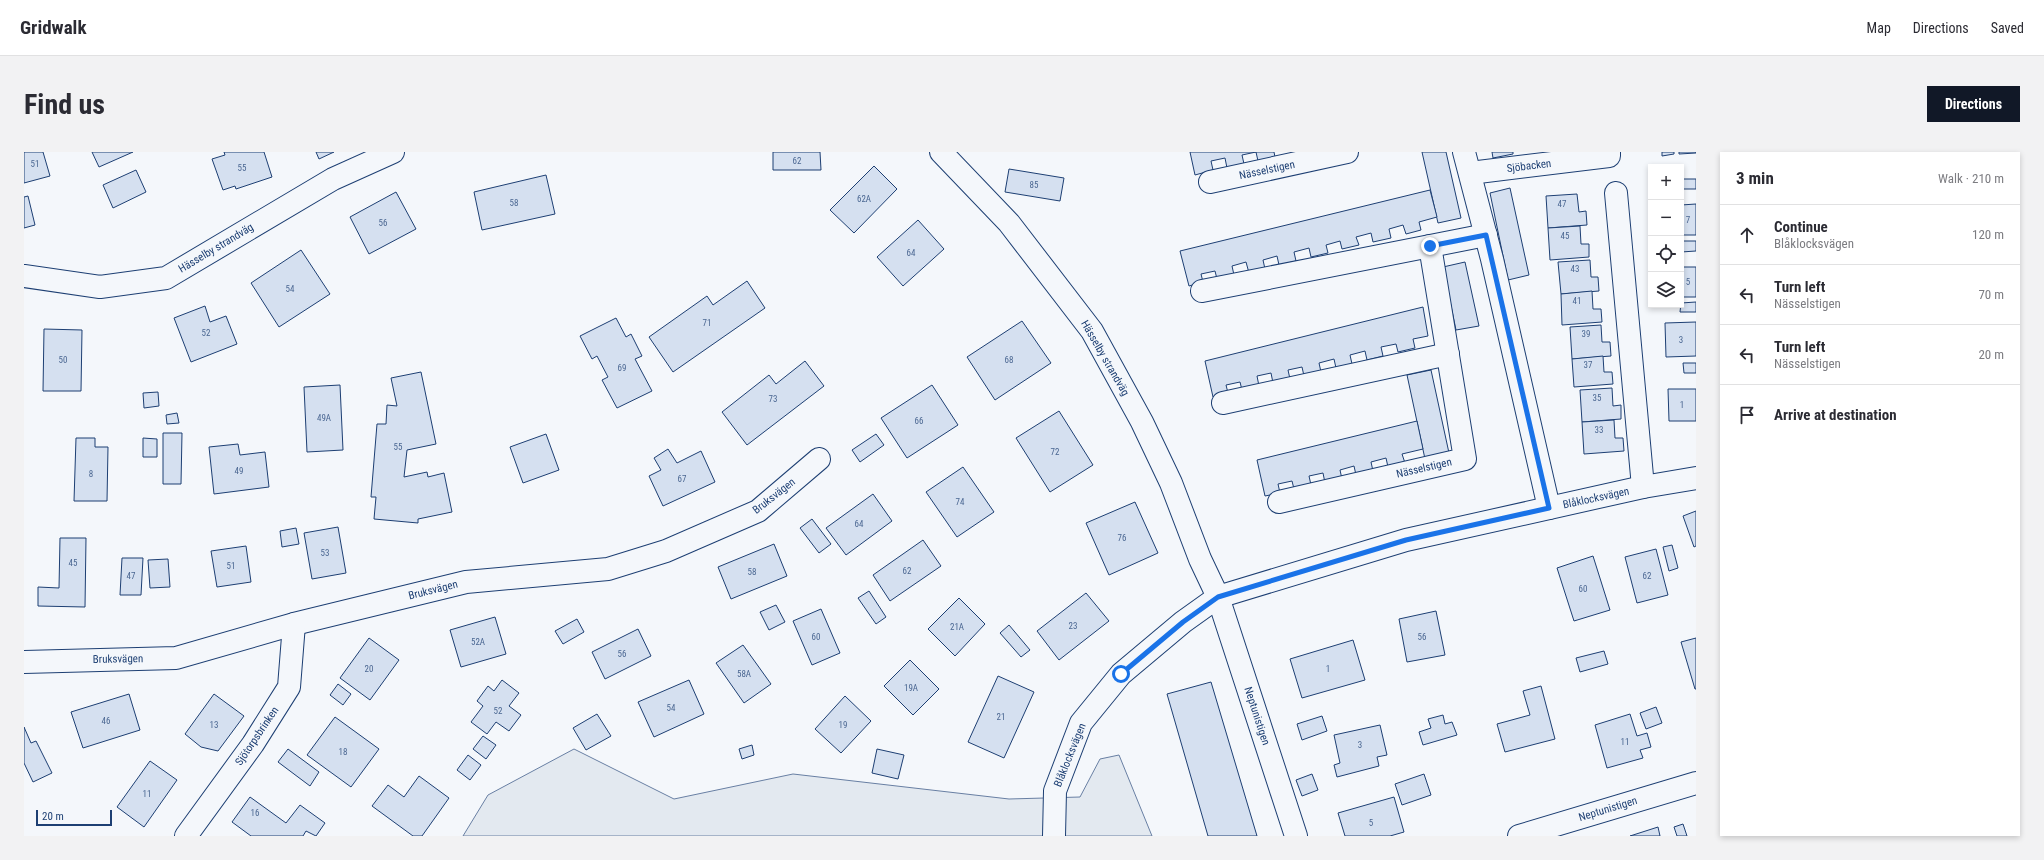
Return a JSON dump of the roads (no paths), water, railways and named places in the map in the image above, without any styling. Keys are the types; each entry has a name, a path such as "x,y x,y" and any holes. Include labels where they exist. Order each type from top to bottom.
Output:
{"street":[{"name":"Hässelby strandväg","path":"24,276 100,287 166,278 333,179 393,152"},
{"name":"Hässelby strandväg","path":"941,152 1008,223 1092,331 1142,422 1165,470 1200,559 1218,597"},
{"name":"Nässelstigen","path":"1210,182 1348,152"},
{"path":"1464,152 1486,235 1549,508"},
{"name":"Sjöbacken","path":"1470,173 1609,156 1609,152"},
{"name":"Blåklocksvägen","path":"1616,193 1643,487"},
{"path":"1202,291 1486,235"},
{"name":"Nässelstigen","path":"1279,502 1465,459 1430,246"},
{"path":"1222,403 1448,354"},
{"name":"Bruksvägen","path":"24,662 176,658 294,624 466,582 608,569 666,551 758,511 819,459"},
{"name":"Blåklocksvägen","path":"1054,836 1055,791 1081,723 1121,674 1183,622 1218,597 1406,540 1643,487 1696,478"},
{"name":"Neptunistigen","path":"1218,597 1296,836"},
{"name":"Sjötorpsbrinken","path":"186,836 253,744 289,687 294,624"},
{"name":"Neptunistigen","path":"1519,836 1696,783"}]}
